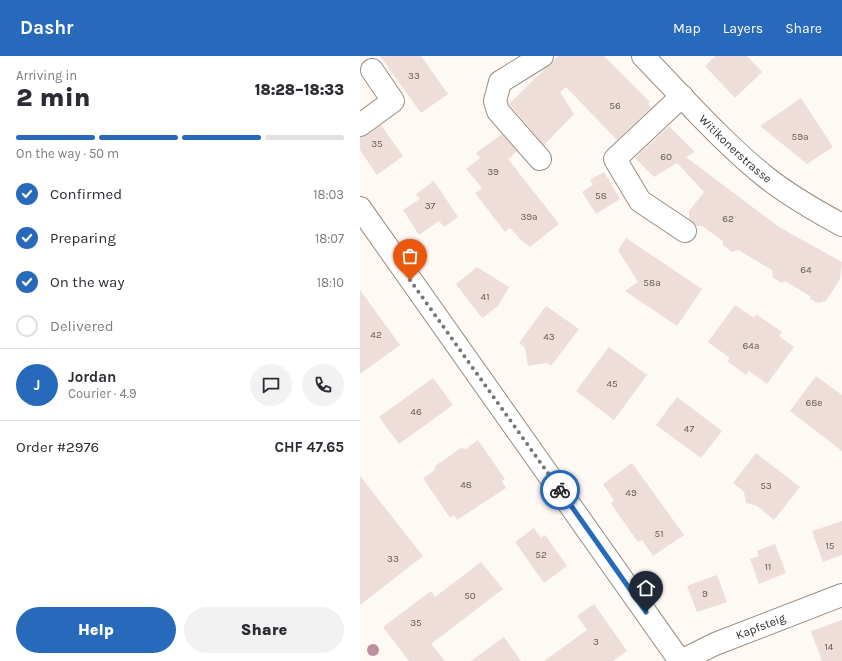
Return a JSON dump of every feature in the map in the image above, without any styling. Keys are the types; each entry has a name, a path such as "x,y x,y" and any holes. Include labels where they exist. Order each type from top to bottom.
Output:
{"street":[{"path":"540,159 498,111 495,101 500,82 542,56"},
{"name":"Witikonerstrasse","path":"643,56 766,177 802,202 842,225"},
{"path":"360,125 393,101 372,70"},
{"path":"682,96 616,159 640,201 685,231"},
{"path":"360,208 681,661"},
{"name":"Kapfsteig","path":"681,661 715,644 842,595"}],"building":[{"path":"380,56 421,56 448,94 421,113"},
{"path":"558,56 604,56 650,102 648,104 651,108 617,140 566,87 560,92 574,114 544,145 509,104"},
{"path":"715,56 747,56 762,72 735,98 705,66"},
{"path":"801,98 833,147 807,164 760,126"},
{"path":"381,125 403,156 377,175 360,150 360,137 367,135"},
{"path":"669,126 695,152 686,157 779,227 842,262 840,279 826,301 818,303 810,299 810,296 785,281 782,283 773,278 772,270 738,250 732,252 723,245 723,241 702,226 697,226 689,219 689,211 704,192 677,163 654,177 635,158"},
{"path":"502,134 517,151 508,159 559,224 530,247 510,228 505,232 475,193 482,188 466,169 480,158 476,153"},
{"path":"604,172 620,199 596,214 582,192 593,185 590,180"},
{"path":"434,181 458,217 444,227 439,221 419,235 403,210 420,199 416,194"},
{"path":"626,238 702,289 677,326 625,291 638,282 618,250"},
{"path":"477,267 509,287 498,306 482,318 456,284"},
{"path":"360,290 400,345 360,374"},
{"path":"735,305 754,318 756,314 782,332 779,336 794,347 767,384 749,371 746,375 727,361 730,358 708,342"},
{"path":"546,306 579,329 551,366 547,363 528,366 525,348 519,343"},
{"path":"609,347 647,375 614,420 576,391"},
{"path":"816,376 842,395 842,451 790,411"},
{"path":"433,378 453,405 399,444 379,417"},
{"path":"677,397 722,431 701,458 656,425"},
{"path":"478,440 505,479 502,481 506,488 457,520 454,515 450,518 423,478 435,470 435,466 461,448 466,449"},
{"path":"756,453 800,487 774,520 757,506 746,503 744,492 733,483"},
{"path":"632,463 684,535 653,556 642,540 638,542 616,511 611,503 614,500 603,484"},
{"path":"360,476 423,556 360,605"},
{"path":"842,521 842,555 823,562 812,531"},
{"path":"534,528 541,538 545,535 567,566 544,583 515,542"},
{"path":"775,544 786,573 759,584 750,559 759,556 757,551"},
{"path":"481,562 503,589 431,644 445,661 409,661 383,627 431,591 435,597"},
{"path":"717,575 727,602 697,612 687,586"},
{"path":"594,604 627,651 613,661 544,661 587,630 577,616"},
{"path":"842,620 842,661 822,661 811,631"},
{"path":"504,637 521,661 471,661"}],"way so far":[{"path":"410,280 560,490"}],"route":[{"path":"560,490 646,612"}]}
